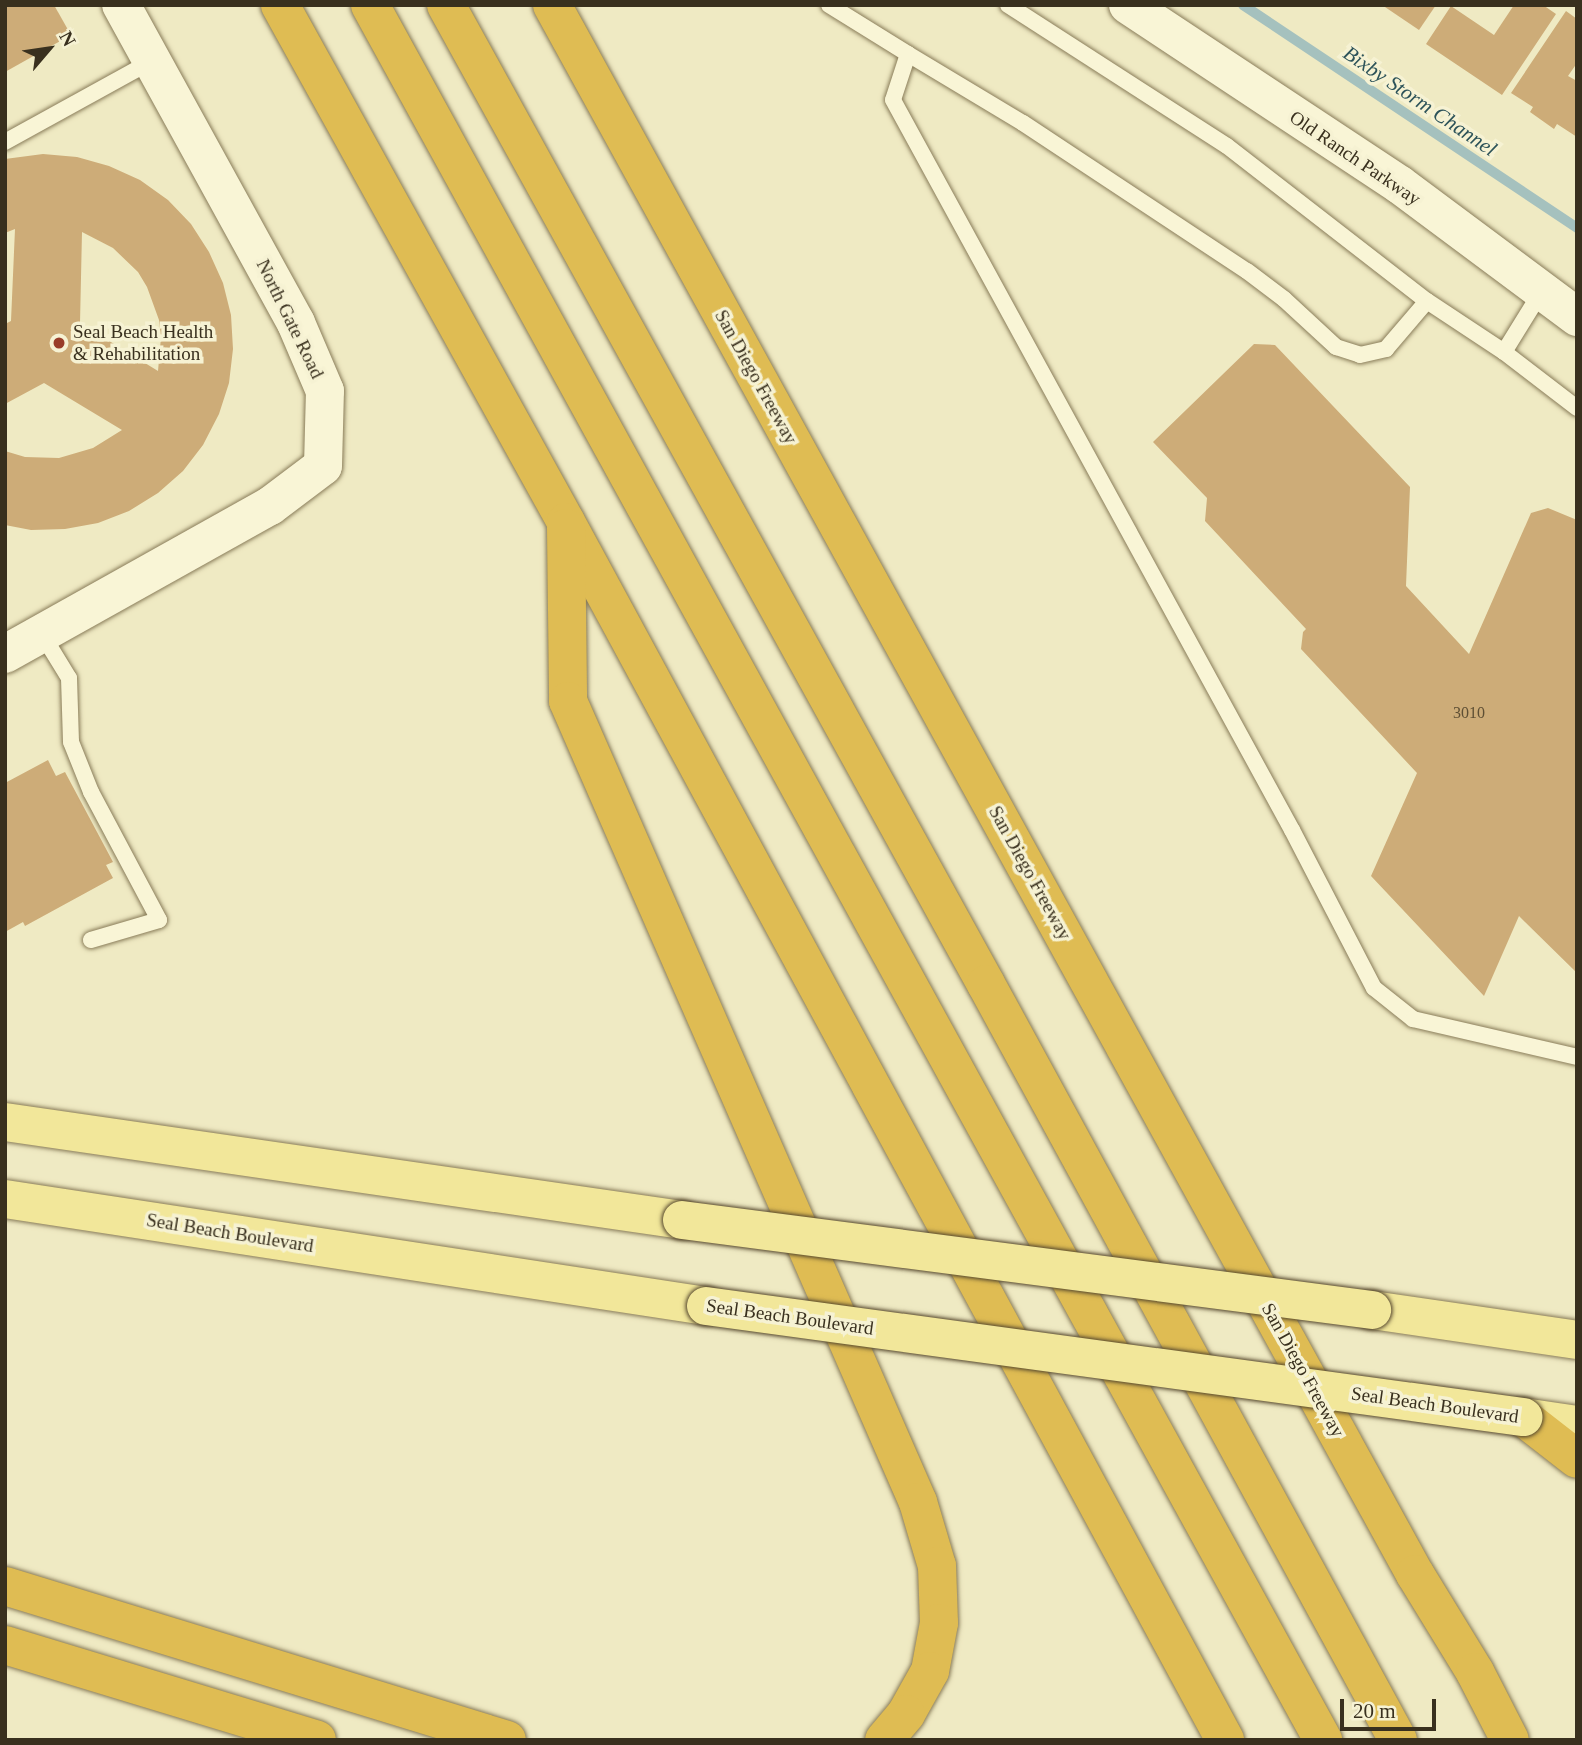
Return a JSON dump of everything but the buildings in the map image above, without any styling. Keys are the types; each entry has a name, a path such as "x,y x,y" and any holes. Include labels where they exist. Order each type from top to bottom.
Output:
{"highway":[{"path":"280,5 566,522 1225,1740"},
{"path":"370,5 1324,1740"},
{"path":"446,5 993,996 1398,1740"},
{"name":"San Diego Freeway","path":"552,5 1408,1562 1475,1672 1510,1740"},
{"path":"566,522 568,701 918,1502 937,1566 939,1623 930,1671 906,1714 884,1740"},
{"path":"1524,1417 1577,1459"},
{"path":"5,1586 507,1740"},
{"path":"5,1645 317,1740"},
{"path":"1475,1672 1539,1740"}],"main road":[{"path":"5,1122 681,1220 1577,1340"},
{"name":"Seal Beach Boulevard","path":"5,1199 706,1306 1577,1425"}],"street":[{"name":"North Gate Road","path":"5,654 270,506 323,466 325,391 306,346 121,5"},
{"name":"Old Ranch Parkway","path":"1128,5 1400,185 1577,317"}],"lane":[{"path":"829,5 1023,123 1247,271 1284,299 1336,347 1360,355 1386,349 1427,301"},
{"path":"1008,5 1227,146 1427,301 1504,352 1577,408"},
{"path":"908,54 893,100 1292,830 1374,988 1413,1019 1577,1057"},
{"path":"5,142 152,61"},
{"path":"1504,352 1541,292"},
{"path":"42,633 69,678 71,742 91,792 159,920 91,940"}],"waterway":[{"name":"Bixby Storm Channel","path":"1243,5 1577,228"}],"place":[{"name":"Seal Beach Health & Rehabilitation","path":"59,343"}]}
